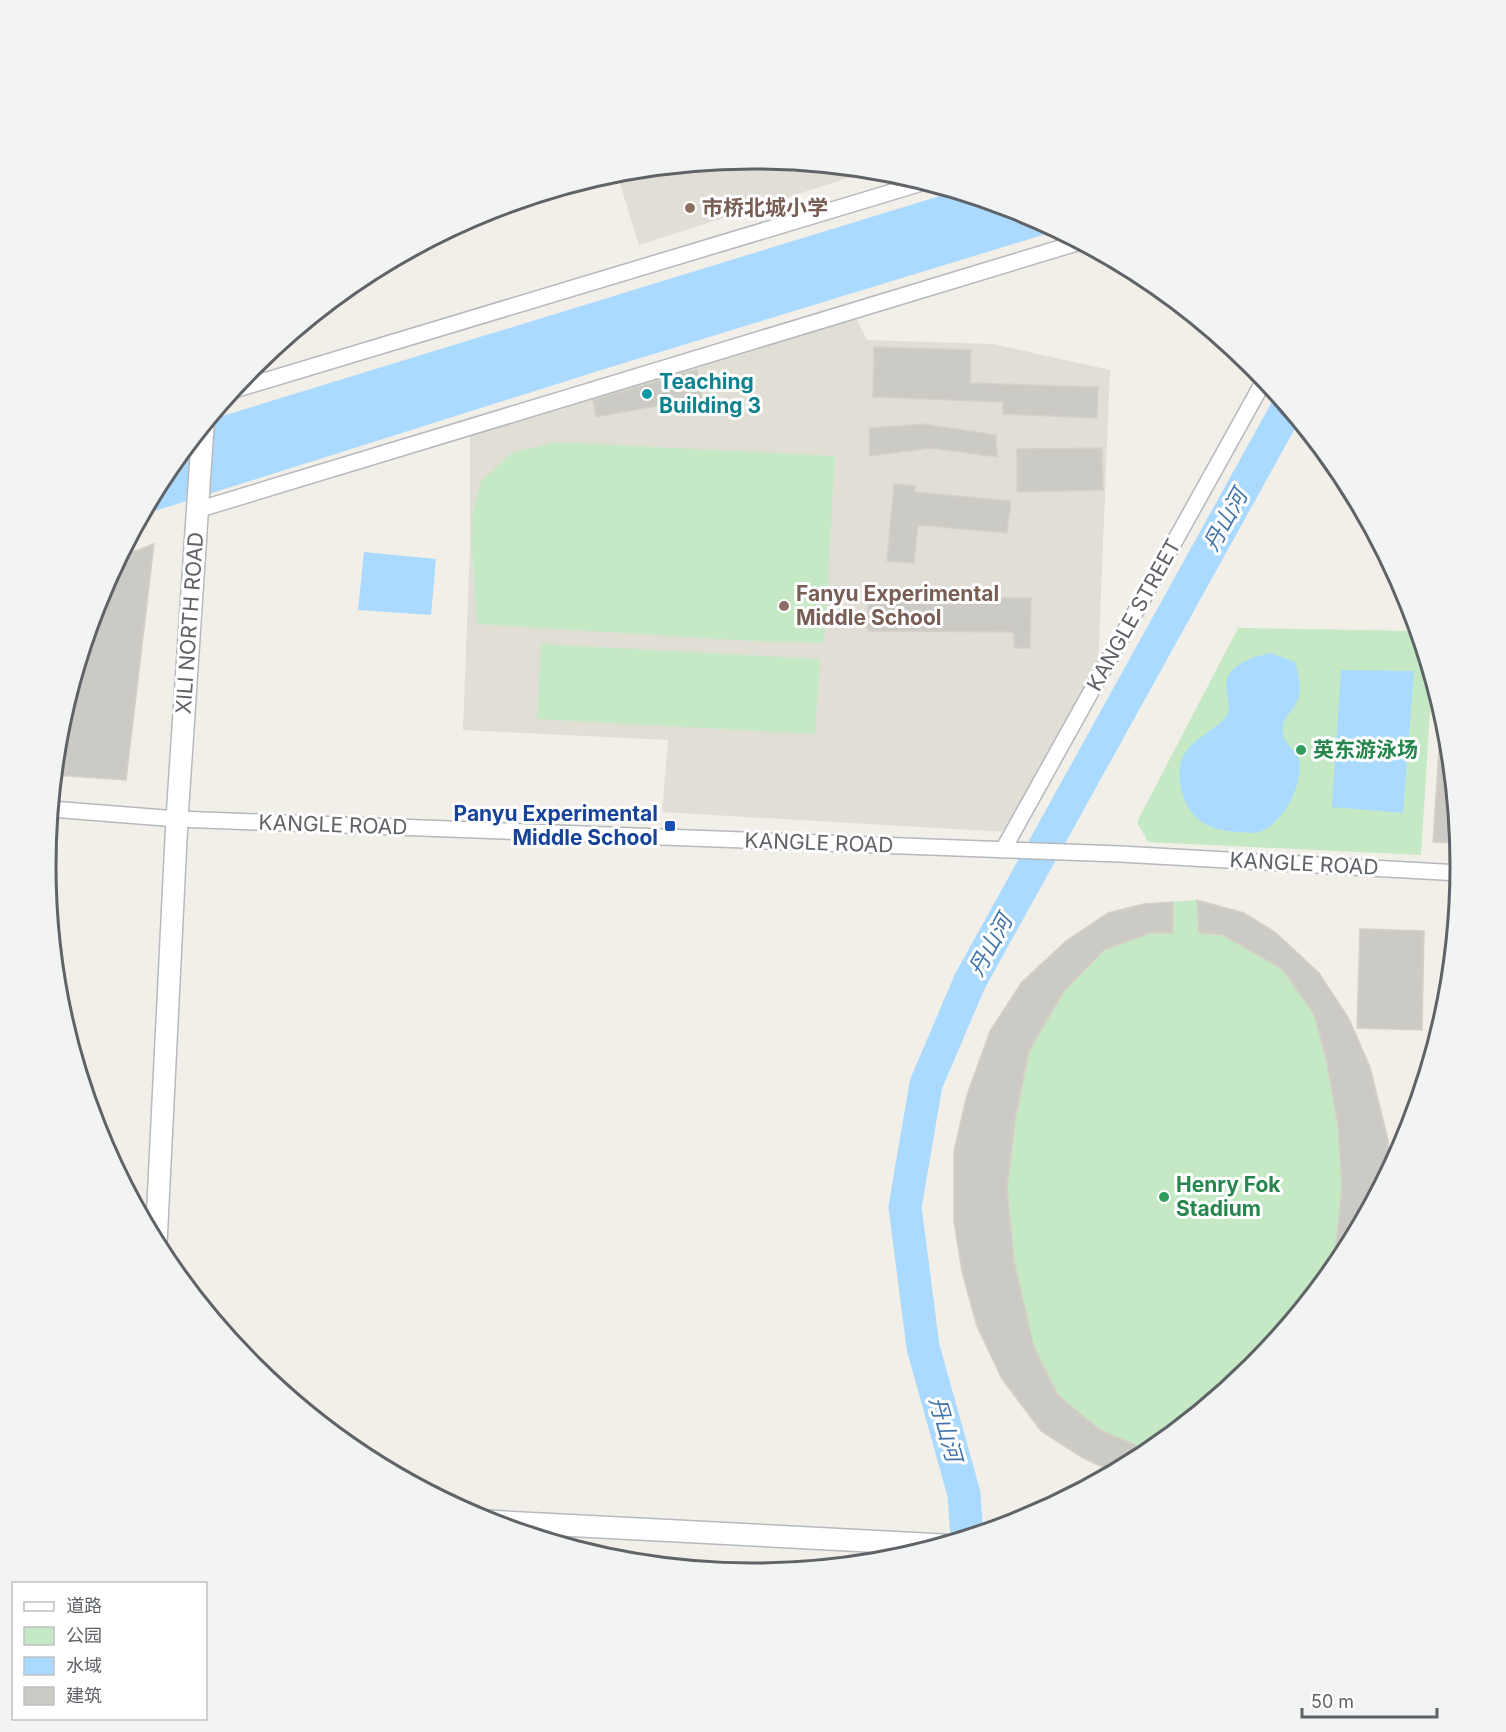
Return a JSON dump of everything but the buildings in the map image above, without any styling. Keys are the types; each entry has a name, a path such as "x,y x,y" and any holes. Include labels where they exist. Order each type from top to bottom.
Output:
{"street":[{"path":"248,386 910,187"},
{"path":"197,510 1070,245"},
{"name":"KANGLE STREET","path":"1003,850 1260,388"},
{"name":"XILI NORTH ROAD","path":"157,1228 177,819 202,438"},
{"name":"KANGLE ROAD","path":"58,810 177,819 1120,854 1450,872"},
{"path":"520,1523 918,1544"}],"shaded area":[{"name":"市桥北城小学","path":"707,170 799,170 855,176 639,245 619,182 662,174"},
{"name":"Fanyu Experimental Middle School","path":"855,316 867,340 993,344 1110,370 1098,668 1006,832 662,812 668,740 463,730 470,545 470,430"}],"green space":[{"path":"556,442 835,456 824,643 752,641 477,624 472,545 473,511 481,481 512,453"},
{"name":"英东游泳场","path":"1238,628 1409,631 1431,701 1421,855 1148,842 1137,822"},
{"path":"541,644 820,659 815,734 537,719"},
{"name":"Henry Fok Stadium","path":"1197,900 1244,913 1276,933 1319,973 1349,1019 1370,1067 1388,1140 1388,1153 1357,1215 1333,1254 1277,1326 1213,1390 1178,1419 1105,1468 1083,1458 1041,1431 1002,1379 977,1326 962,1272 954,1221 954,1151 967,1095 990,1031 1022,982 1066,941 1108,913 1144,904"}],"water":[{"path":"943,195 1047,234 598,371 152,512 173,478 220,417"},
{"path":"364,552 436,559 431,615 358,610"},
{"path":"1270,653 1295,662 1298,672 1299,697 1282,729 1284,738 1298,757 1298,781 1290,802 1268,828 1255,833 1219,829 1202,822 1189,808 1180,783 1181,763 1185,753 1192,745 1226,716 1229,708 1226,686 1231,672 1242,663"},
{"path":"1341,670 1414,671 1403,813 1332,807"}],"waterway":[{"name":"丹山河","path":"966,1529 964,1494 923,1347 905,1207 926,1084 970,981 1284,414"}],"place":[{"name":"市桥北城小学","path":"690,208"},
{"name":"Teaching Building 3","path":"647,394"},
{"name":"Fanyu Experimental Middle School","path":"784,606"},
{"name":"英东游泳场","path":"1301,750"},
{"name":"Panyu Experimental Middle School","path":"670,826"},
{"name":"Henry Fok Stadium","path":"1164,1197"}]}
